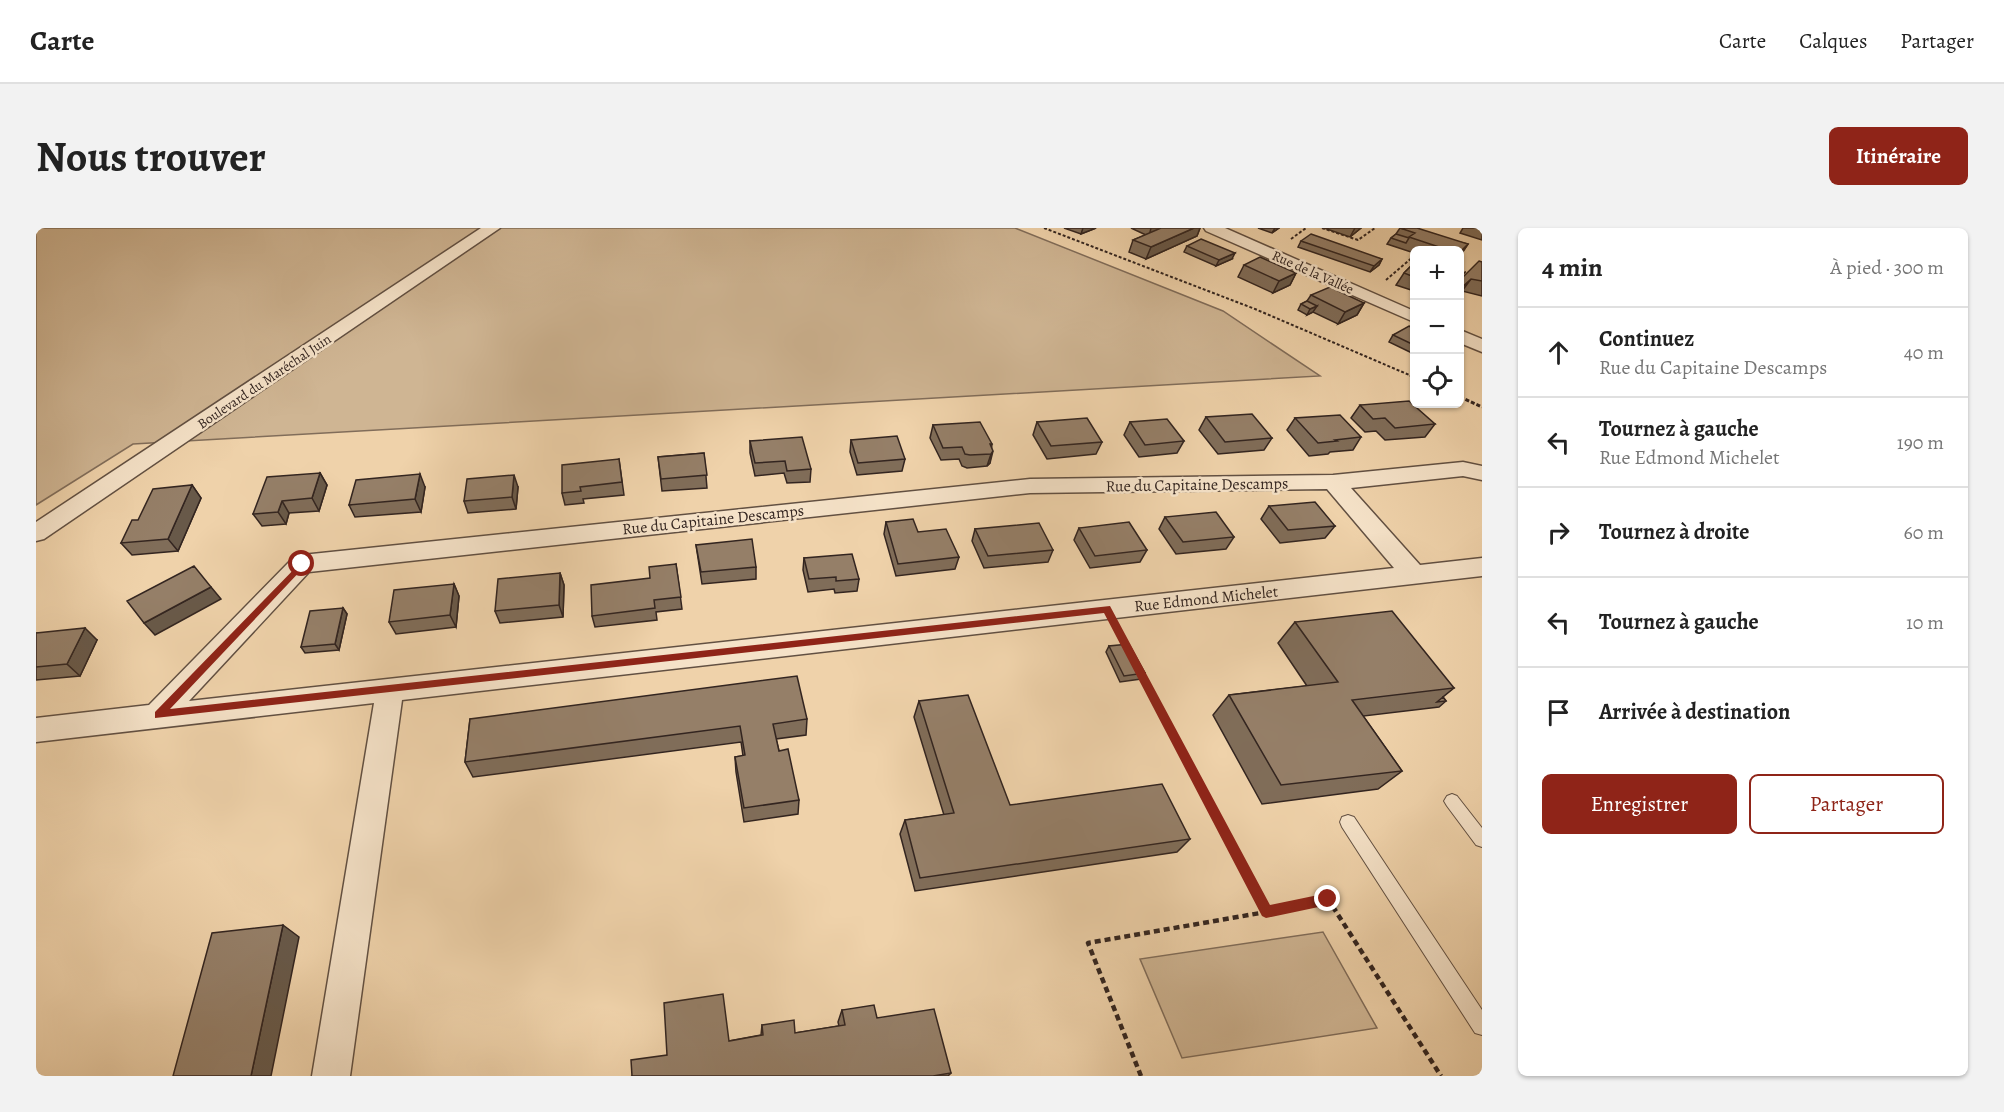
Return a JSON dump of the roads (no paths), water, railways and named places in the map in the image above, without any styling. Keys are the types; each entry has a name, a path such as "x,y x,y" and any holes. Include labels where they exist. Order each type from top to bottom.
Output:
{"street":[{"name":"Boulevard du Maréchal Juin","path":"36,533 492,228"},
{"name":"Rue de la Vallée","path":"1212,228 1410,315"},
{"path":"1464,338 1482,346"},
{"name":"Rue du Capitaine Descamps","path":"158,715 302,564 1030,486 1333,482 1463,469 1482,473"},
{"path":"1333,482 1414,574"},
{"name":"Rue Edmond Michelet","path":"36,730 1482,567"},
{"path":"331,1076 390,689"}],"lane":[{"path":"1452,801 1482,840"},
{"path":"1348,822 1482,1026"}]}
